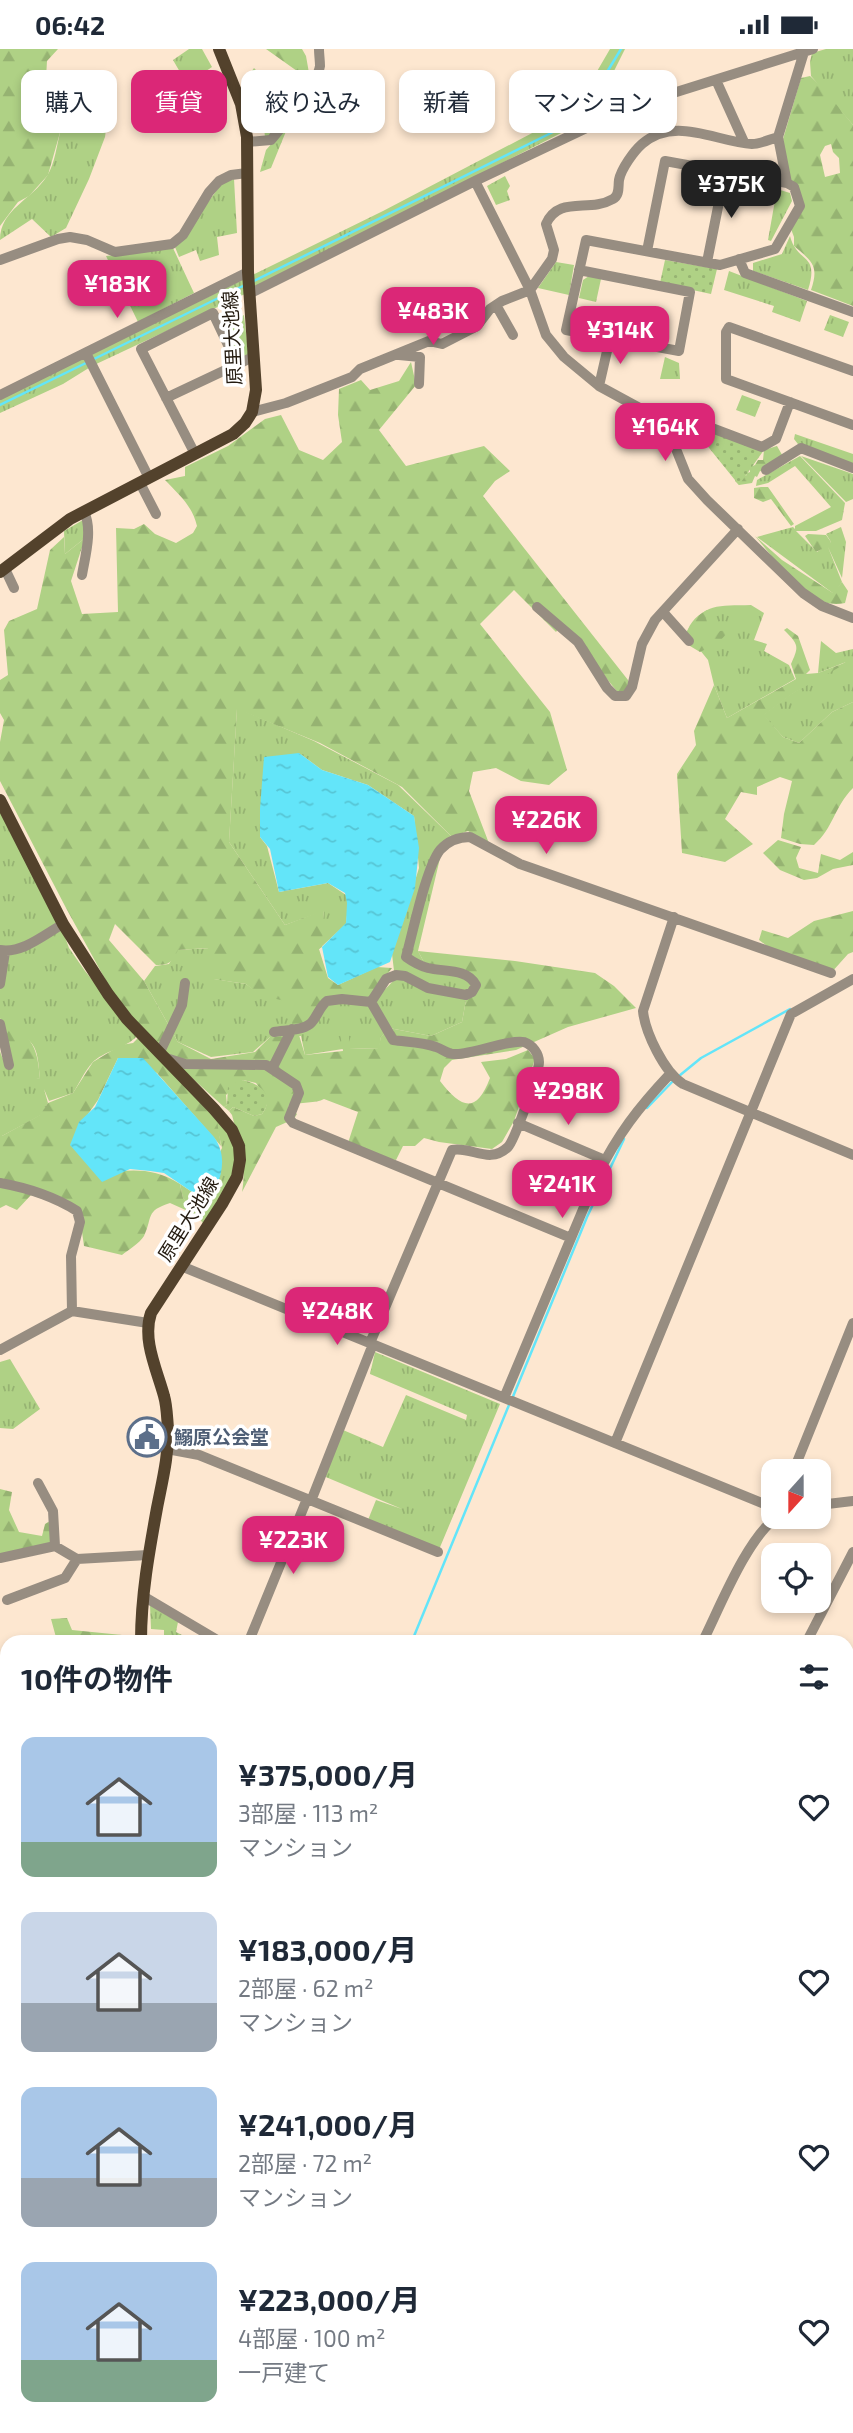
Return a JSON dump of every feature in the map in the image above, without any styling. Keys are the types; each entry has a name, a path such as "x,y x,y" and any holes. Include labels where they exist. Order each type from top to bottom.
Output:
{"main road":[{"name":"原里大池線","path":"2,571 70,519 233,434 252,412 256,390 248,273 247,142 241,104 219,49"},
{"name":"原里大池線","path":"0,800 63,924 107,994 127,1019 232,1130 239,1146 237,1177 151,1313 148,1323"},
{"path":"141,1635 148,1555 167,1449 165,1400 149,1342 148,1323"}],"street":[{"path":"247,142 271,140 288,120 316,78 320,66 319,49"},
{"path":"249,291 635,106 808,50"},
{"path":"787,183 778,137 808,50"},
{"path":"716,80 744,142"},
{"path":"252,412 286,403 352,377 360,369 429,341 442,344 477,326 496,305 530,291 552,259 554,250 546,224 549,217 563,206 598,205 615,199 620,177 642,144 657,135 693,131 754,144 778,137"},
{"path":"579,270 690,292 678,351 566,330 579,270 586,240 720,265 775,249 800,206 794,187 787,183 665,161 647,251"},
{"path":"707,262 725,172"},
{"path":"0,260 70,237 87,240 115,252 172,244 183,235 209,192 219,181 231,175 247,173"},
{"path":"475,181 530,291 546,335 564,357 599,386 645,411 668,429 688,479 803,593 822,606 853,618"},
{"path":"739,259 745,273 853,312"},
{"path":"0,395 88,357 248,273"},
{"path":"496,305 513,335"},
{"path":"194,454 141,349 213,313 237,365"},
{"path":"853,371 729,327 726,332 726,379 853,425"},
{"path":"599,386 610,338"},
{"path":"396,355 421,357 419,384"},
{"path":"88,357 145,480 156,514"},
{"path":"166,398 254,357"},
{"path":"668,429 680,417 762,447 776,439 790,402"},
{"path":"776,439 786,457"},
{"path":"766,470 801,448 853,468"},
{"path":"82,575 87,518 84,512"},
{"path":"537,607 578,642 615,696 626,696 638,684 655,620 738,529"},
{"path":"2,571 14,588"},
{"path":"663,612 689,641"},
{"path":"371,1003 386,979 396,975 405,976 428,988 466,995 472,992 476,985 472,978 458,972 427,968 406,957 431,868 439,852 450,842 463,837 470,837 520,864 831,973"},
{"path":"674,917 643,1011 644,1025 670,1074 680,1083 853,1155"},
{"path":"0,984 2,951 24,946 63,924"},
{"path":"615,1443 791,1014 853,979"},
{"path":"186,983 182,1005 163,1055 185,1064 266,1065 296,1085 299,1093 289,1118 293,1123 571,1238"},
{"path":"275,1032 310,1024 327,1000 371,1003"},
{"path":"252,1635 452,1150 460,1149 485,1157 496,1155 509,1146 538,1074 539,1060 535,1048 524,1042 452,1055 436,1046 393,1040 371,1003"},
{"path":"0,1024 9,1065"},
{"path":"272,1069 292,1029"},
{"path":"504,1398 615,1140 637,1110 670,1074"},
{"path":"518,1123 606,1160"},
{"path":"0,1183 29,1189 65,1203 77,1211 80,1222 71,1256 72,1311"},
{"path":"181,1266 761,1502"},
{"path":"0,1350 72,1311 148,1323"},
{"path":"798,1459 853,1323"},
{"path":"167,1449 199,1455 438,1552"},
{"path":"38,1483 53,1511 55,1546"},
{"path":"831,1504 853,1501"},
{"path":"706,1635 749,1551 764,1529"},
{"path":"0,1558 55,1546 76,1559 148,1555"},
{"path":"810,1635 853,1552"},
{"path":"7,1600 65,1578 76,1559"},
{"path":"143,1596 209,1635"}],"green space":[{"path":"0,49 58,49 47,61 46,70 21,70 21,133 60,133 48,175 29,196 18,202 0,226"},
{"path":"189,49 202,49 212,67 208,70 179,70 173,60"},
{"path":"266,49 302,49 308,70 296,70"},
{"path":"610,49 625,49 614,70 598,70"},
{"path":"826,49 853,49 853,125 811,76 812,53"},
{"path":"810,76 853,125 853,306 811,290 813,265 794,246 791,229 801,207 789,183 783,139 801,78","holes":["831,144 833,152 839,158 840,173 825,177 820,155 825,146"]},
{"path":"60,133 106,133 89,179 66,228 51,237 32,219 0,240 5,220 41,184 54,160"},
{"path":"281,133 285,133 271,168 260,172 266,150"},
{"path":"532,133 561,133 239,297 92,366 63,384 0,413 0,399 383,211"},
{"path":"505,176 510,186 507,191 510,200 496,205 487,186"},
{"path":"234,179 237,233 217,237 219,255 200,261 196,250 179,257 175,247 222,183"},
{"path":"777,189 790,193 792,201 771,241 768,240"},
{"path":"790,236 793,245 811,269 808,290 753,271 753,263 782,254"},
{"path":"173,248 194,293 138,322 106,256"},
{"path":"665,260 717,269 711,294 660,283"},
{"path":"556,262 574,265 569,295 538,288"},
{"path":"729,271 807,301 800,322 772,312 774,306 724,290"},
{"path":"589,276 601,279 596,302 579,298 583,280"},
{"path":"600,307 617,311 612,332 595,329"},
{"path":"244,315 249,359 237,364 220,329"},
{"path":"830,315 849,322 843,337 824,330"},
{"path":"665,357 679,363 680,379 660,379"},
{"path":"411,362 416,385 379,430 406,466 484,446 510,471 495,481 483,496 628,680 631,688 620,695 562,624 556,632 514,590 480,624 550,712 567,770 549,785 521,781 496,768 473,772 469,791 490,846 468,831 452,837 402,787 320,743 237,709 229,842 285,925 324,910 322,947 319,949 328,978 338,985 377,967 392,968 368,1000 329,996 310,1022 292,1024 294,1003 259,995 246,984 213,979 208,948 178,950 170,962 156,965 115,924 109,940 144,981 178,1042 211,1059 255,1052 270,1037 299,1035 305,1055 343,1051 339,1028 349,1029 349,1048 378,1049 381,1037 389,1028 431,1036 462,1022 466,1000 477,990 479,981 426,966 418,951 595,973 614,986 636,1008 568,1027 516,1050 452,1060 444,1068 440,1081 461,1102 468,1103 479,1098 490,1078 481,1062 506,1059 528,1050 535,1059 514,1121 502,1142 492,1149 424,1138 415,1146 403,1146 396,1160 373,1156 348,1143 358,1112 324,1099 298,1103 288,1106 297,1114 294,1119 276,1127 242,1192 242,1153 229,1111 233,1107 254,1116 262,1114 267,1102 264,1095 256,1083 243,1080 226,1095 227,1105 224,1107 127,1019 0,781 0,742 4,720 0,713 0,680 8,675 4,630 9,621 37,609 50,550 64,537 65,554 85,538 71,581 82,614 118,612 116,528 134,529 144,524 155,534 176,543 193,533 197,526 188,506 165,480 185,476 185,467 228,446 265,419 281,415 299,450 323,460 342,442 338,415 339,389 361,380 370,390 399,381"},
{"path":"742,395 761,402 755,417 736,410"},
{"path":"680,417 764,450 739,485 701,438 689,436 681,445 671,425"},
{"path":"795,434 853,454 853,467 801,448 794,439"},
{"path":"777,446 785,460 764,472 760,471 752,483 739,485 735,481 737,474 746,476 750,467 758,460 763,460 764,450"},
{"path":"800,456 845,503 842,520 816,531 796,531 817,552 831,542 826,534 841,527 846,542 842,578 828,547 842,582 834,594 757,537 793,527 795,529 795,526 831,507 795,466 768,483 756,486 757,480"},
{"path":"801,456 853,474 853,499 846,502"},
{"path":"768,487 794,524 791,526 771,499 763,502 754,498 754,488"},
{"path":"83,520 85,538 65,554 64,531"},
{"path":"826,535 831,542 816,552 805,536"},
{"path":"755,536 782,560 833,593 842,582 848,591 845,603 831,604 806,593 794,583"},
{"path":"751,605 764,613 754,640 767,644 764,651 789,665 795,679 727,718 708,660 686,633 706,611 721,606"},
{"path":"707,610 713,616 706,618 708,643 720,631 730,630 718,643 700,652 685,639 692,622"},
{"path":"787,628 798,636 810,670 806,674 818,673 852,660 792,694 764,715 783,737 799,743 832,712 853,702 853,788 814,845 781,838 792,781 780,777 757,787 757,795 741,792 725,819 753,844 725,862 682,853 677,774 696,745 694,731 714,685 727,718 796,679 791,664 796,646 784,630"},
{"path":"821,641 836,653 853,649 853,702 832,712 799,743 783,737 763,715 791,694 846,662 818,673"},
{"path":"237,708 314,741 398,785 452,837 441,854 418,951 426,966 460,969 480,986 466,1000 462,1022 431,1036 389,1028 373,1002 395,979 392,954 419,868 414,816 368,785 322,770 299,753 260,837 267,846 279,892 328,883 349,897 346,924 319,949 324,911 285,925 229,842"},
{"path":"0,809 61,926 69,948 137,1036 92,1063 73,1093 49,1101 44,1089 48,1103 41,1115 2,1136 0,1182 0,1051 10,1067 40,1079 38,1058 33,1045 3,1027 0,1018 0,954 7,957 20,944 0,946"},
{"path":"778,840 801,847 796,858 799,868 818,873 821,854 840,860 853,852 853,865 804,880 780,870 763,853"},
{"path":"853,911 853,952 831,973 781,956 759,940 762,930 788,938 814,921"},
{"path":"210,948 214,979 246,984 258,993 370,1004 387,1031 381,1037 379,1049 349,1048 305,1055 301,1036 270,1037 253,1052 211,1057 178,1042 144,981 155,966 169,964 177,950"},
{"path":"3,1027 13,1029 28,1038 36,1052 40,1079 27,1077 10,1069"},
{"path":"139,1037 218,1113 221,1146 157,1073 118,1058 98,1100 88,1114 105,1172 144,1171 170,1179 180,1184 183,1198 199,1216 170,1203 162,1206 151,1215 142,1239 122,1255 84,1246 79,1211 31,1195 17,1210 6,1205 0,1208 0,1135 40,1115 48,1103 73,1093 93,1062 121,1045 133,1043"},
{"path":"243,1080 256,1084 265,1092 267,1102 262,1114 254,1116 233,1107 229,1111 224,1107 227,1105 228,1086"},
{"path":"218,1116 232,1130 240,1159 206,1227 183,1198 180,1184 198,1196 222,1148 216,1123"},
{"path":"375,1352 500,1404 438,1552 368,1520 376,1500 402,1509 321,1475 343,1430 383,1447 406,1395 466,1420 467,1415 370,1374"},
{"path":"10,1359 40,1409 13,1429 0,1428 0,1362"},
{"path":"0,1489 12,1492 9,1510 19,1532 42,1536 45,1524 50,1521 53,1542 0,1554"},
{"path":"150,1605 178,1622 176,1632 182,1635 164,1635 164,1630 151,1629"},
{"path":"67,1618 72,1630 122,1635 55,1635 51,1619"}],"water":[{"path":"299,753 322,770 368,785 414,816 419,848 415,888 390,962 338,985 328,977 322,947 346,923 345,893 328,883 279,892 270,849 260,837 264,757"},
{"path":"118,1058 143,1058 214,1137 222,1155 221,1174 205,1210 195,1202 198,1196 164,1173 130,1169 102,1182 70,1145 79,1122 95,1107"}],"waterway":[{"path":"254,281 563,127 588,103 621,49"},
{"path":"94,359 245,285"},
{"path":"0,405 88,362"},
{"path":"679,1076 701,1058 790,1009"},
{"path":"647,1108 674,1080"},
{"path":"512,1399 587,1217 624,1139"},
{"path":"414,1635 509,1405"}],"place":[{"name":"鰯原公会堂","path":"147,1437"}]}
